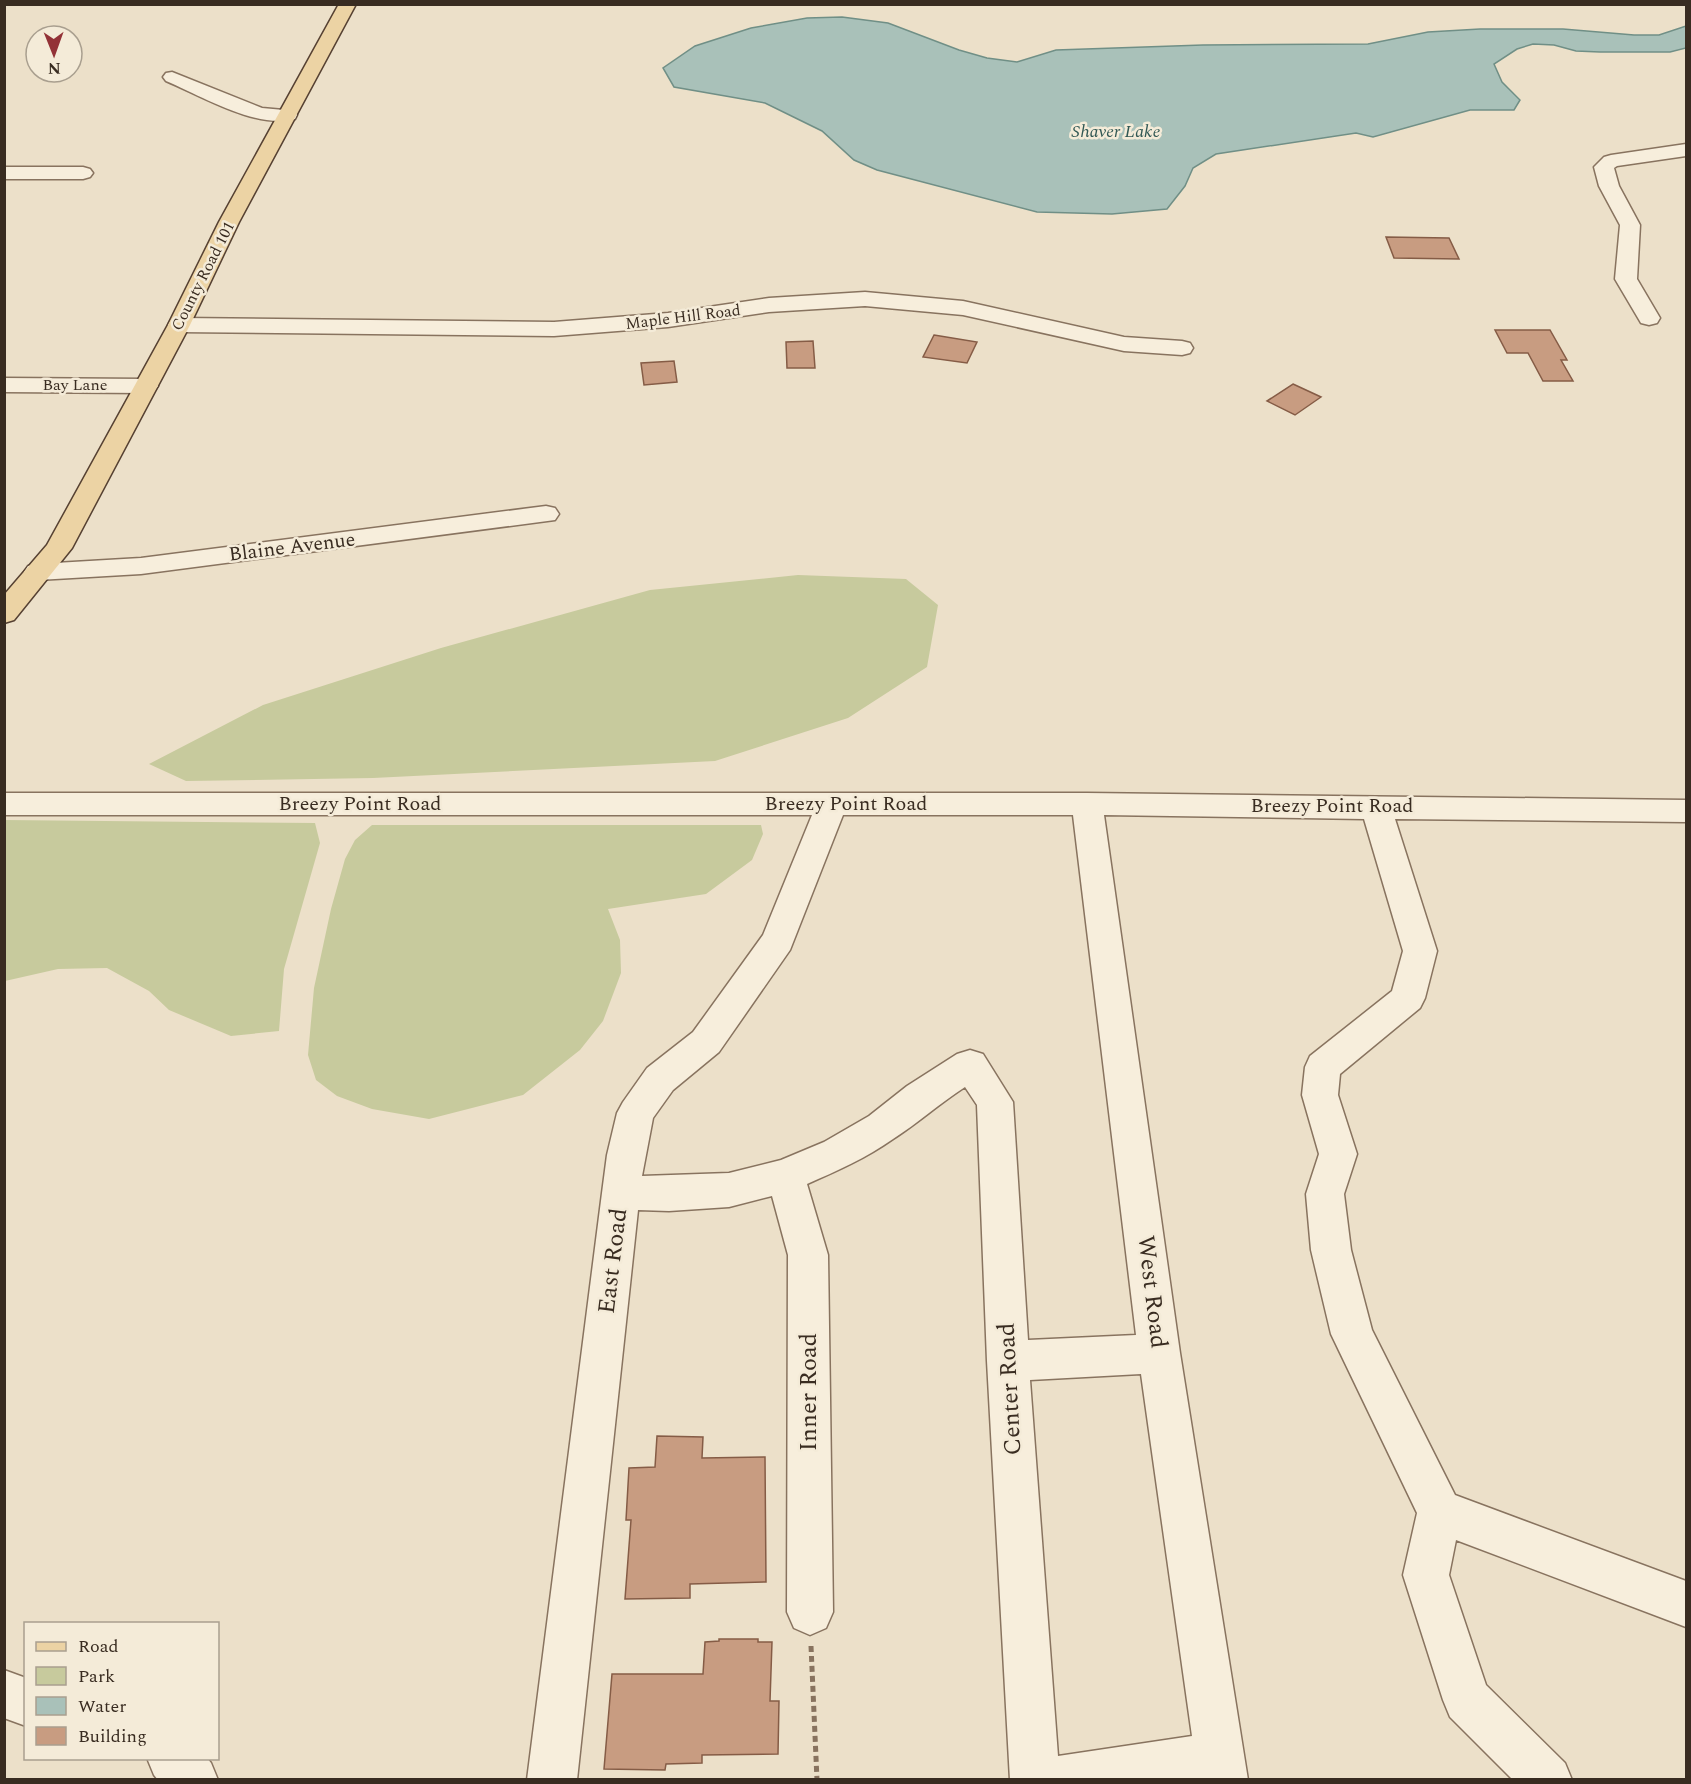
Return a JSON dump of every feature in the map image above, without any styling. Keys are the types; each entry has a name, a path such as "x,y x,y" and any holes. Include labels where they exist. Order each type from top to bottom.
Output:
{"main road":[{"name":"County Road 101","path":"4,614 50,564 348,4"},
{"name":"County Road 101","path":"4,636 27,616 48,588 50,564"}],"street":[{"path":"172,77 260,114 288,115"},
{"path":"1649,318 1626,279 1630,225 1609,186 1604,166 1611,161 1686,150"},
{"path":"4,172 83,173"},
{"name":"Maple Hill Road","path":"179,325 554,329 668,320 769,305 865,299 963,308 1124,344 1182,348"},
{"name":"Bay Lane","path":"4,385 146,386"},
{"name":"Blaine Avenue","path":"50,564 141,566 546,514"},
{"name":"Breezy Point Road","path":"4,804 1087,804 1686,811"},
{"name":"East Road","path":"552,1779 621,1193 626,1155 636,1113 660,1079 706,1042 778,942 832,804"},
{"name":"West Road","path":"1087,804 1160,1353 1220,1768"},
{"path":"1376,807 1420,951 1408,998 1323,1067 1320,1095 1338,1154 1325,1194 1331,1250 1352,1334 1440,1512 1426,1575 1467,1700 1548,1779"},
{"name":"Center Road","path":"785,1176 846,1149 882,1127 920,1096 970,1065 995,1102 1008,1361 1035,1779"},
{"path":"621,1193 669,1194 729,1190 785,1176"},
{"name":"Inner Road","path":"785,1176 808,1255 810,1612"},
{"path":"1008,1361 1160,1353"},
{"path":"1440,1512 1686,1604"},
{"path":"4,1694 24,1701"},
{"path":"173,1760 194,1779"},
{"path":"1059,1779 1220,1768"}],"path":[{"path":"810,1612 817,1779"}],"green space":[{"path":"798,575 906,579 938,605 927,667 848,718 715,761 373,778 186,781 149,764 263,705 441,648 650,590"},
{"path":"4,820 315,823 320,843 284,969 279,1031 231,1036 169,1010 149,991 107,968 58,969 5,981"},
{"path":"372,825 761,825 763,834 752,860 706,894 608,909 620,940 621,973 603,1021 580,1050 523,1095 429,1119 372,1109 337,1096 316,1080 308,1055 314,988 331,909 345,859 355,840"}],"water":[{"name":"Shaver Lake","path":"842,17 888,23 959,50 987,58 1017,62 1056,50 1203,45 1368,44 1428,32 1480,29 1563,29 1659,35 1686,26 1686,48 1670,52 1600,52 1576,51 1554,45 1533,44 1517,49 1494,64 1502,82 1520,100 1514,110 1470,110 1373,137 1356,133 1216,154 1193,168 1185,186 1167,209 1112,214 1037,212 877,170 854,160 822,131 765,103 674,87 663,68 695,46 751,28 807,18"}],"building":[{"path":"1386,237 1449,238 1459,259 1394,258"},
{"path":"1495,330 1550,330 1567,360 1561,360 1573,381 1543,381 1528,353 1507,353"},
{"path":"934,335 977,342 967,363 923,357"},
{"path":"813,341 815,368 787,368 786,342"},
{"path":"674,361 677,382 644,385 641,363"},
{"path":"1293,384 1321,397 1295,415 1267,401"},
{"path":"657,1436 703,1437 702,1458 765,1457 766,1582 690,1584 690,1598 625,1599 631,1520 626,1520 629,1468 655,1467"},
{"path":"719,1639 758,1639 758,1642 772,1642 770,1701 779,1701 778,1754 702,1755 702,1763 666,1764 665,1770 604,1769 612,1674 703,1674 705,1642 719,1641"}]}
